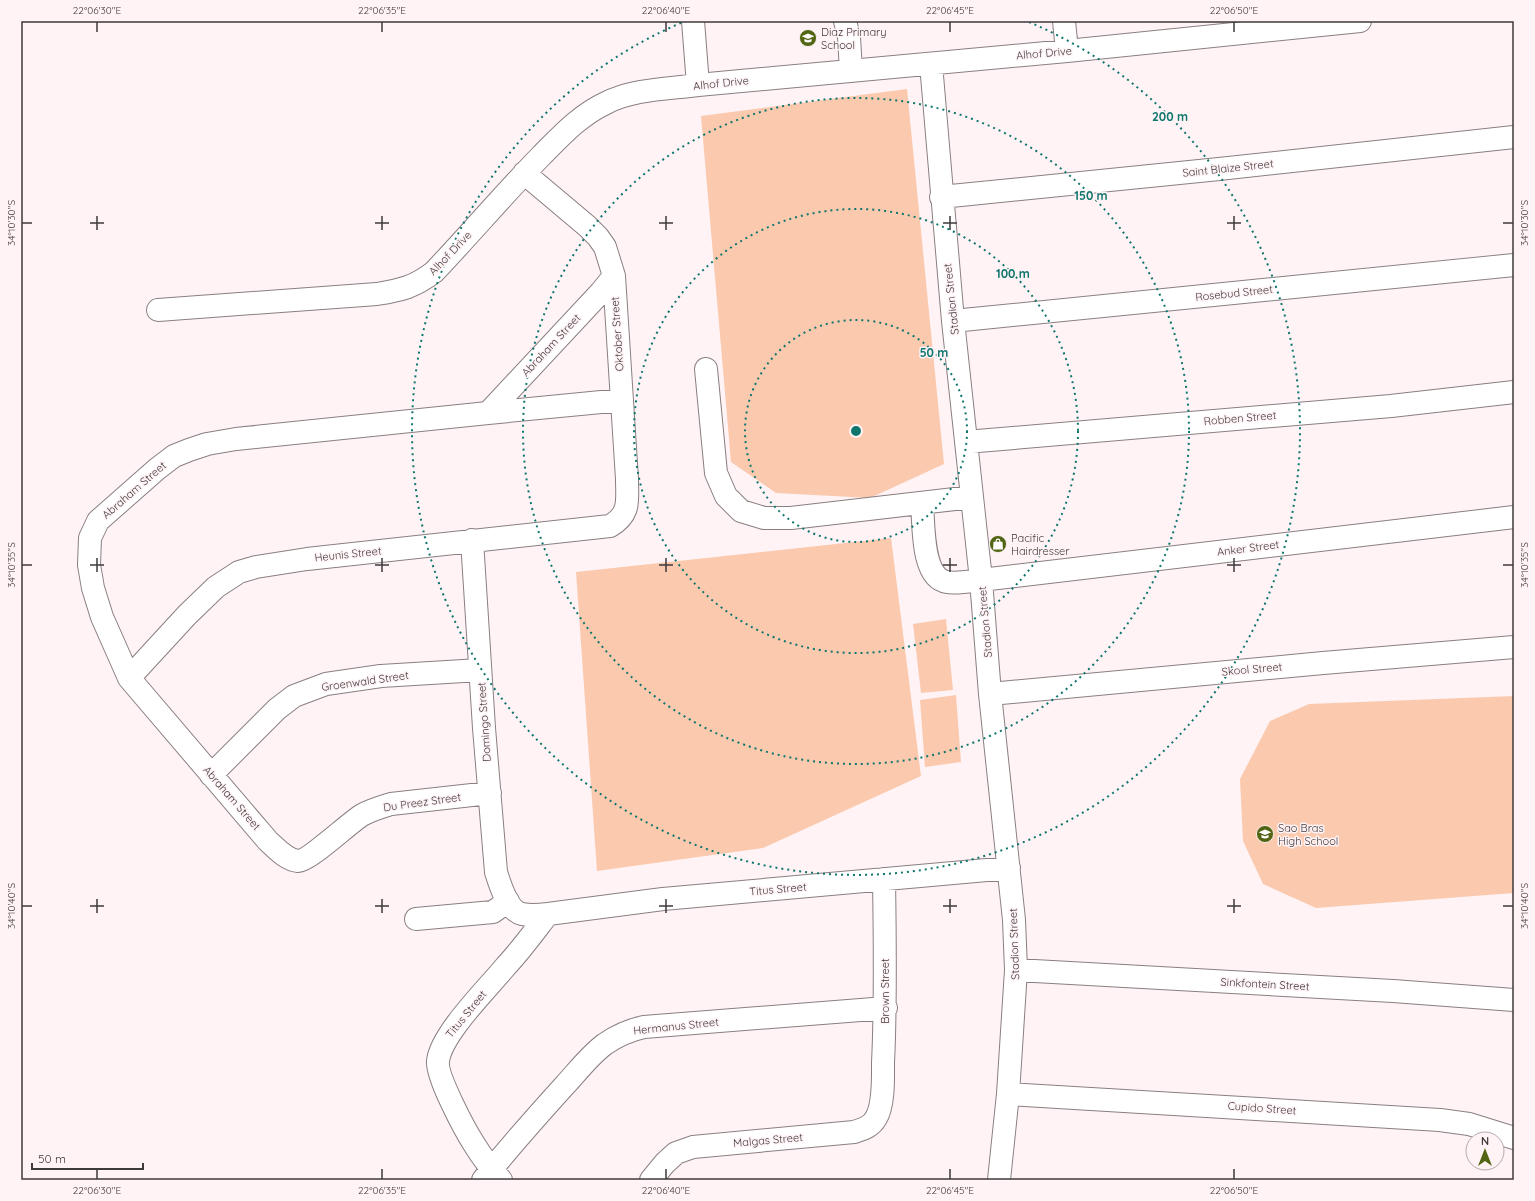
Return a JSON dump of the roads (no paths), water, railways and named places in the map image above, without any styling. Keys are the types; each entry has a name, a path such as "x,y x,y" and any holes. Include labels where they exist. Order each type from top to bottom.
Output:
{"street":[{"path":"693,21 698,84"},
{"path":"845,21 856,70"},
{"path":"856,70 862,21"},
{"path":"1064,21 1067,51"},
{"name":"Alhof Drive","path":"158,310 377,294 403,290 422,281 434,272 524,173 570,126 592,110 620,97 647,91 698,84 931,64 1360,21"},
{"name":"Stadion Street","path":"931,64 941,196 953,321 981,580 990,694 1009,868 1016,970 1008,1094 999,1180"},
{"name":"Saint Blaize Street","path":"941,196 1219,169 1514,137"},
{"name":"Oktober Street","path":"524,173 598,237 605,247 614,276 627,502 623,516 610,526"},
{"name":"Rosebud Street","path":"953,321 1514,265"},
{"name":"Abraham Street","path":"488,413 614,276"},
{"path":"706,369 716,473 726,496 741,511 764,518 791,518 972,497"},
{"name":"Robben Street","path":"966,442 1391,406 1514,392"},
{"name":"Abraham Street","path":"300,861 286,856 279,851 210,775 129,678 102,617 93,588 89,565 90,538 98,522 157,469 174,456 207,444 236,438 622,400"},
{"name":"Anker Street","path":"922,503 927,558 931,570 938,579 948,582 981,580 1514,517"},
{"name":"Heunis Street","path":"129,678 187,615 210,593 239,572 256,567 300,560 610,526"},
{"name":"Domingo Street","path":"472,540 480,670 496,872 504,895 508,901"},
{"name":"Skool Street","path":"990,694 1323,662 1514,647"},
{"name":"Groenwald Street","path":"210,775 277,709 294,696 326,684 381,676 480,670"},
{"name":"Du Preez Street","path":"300,861 310,856 361,815 377,808 391,804 490,793"},
{"name":"Titus Street","path":"508,901 520,914 548,914 662,899 1009,868"},
{"name":"Brown Street","path":"881,1102 886,1008 884,879"},
{"path":"416,919 493,912 508,901"},
{"name":"Titus Street","path":"492,1176 445,1088 438,1062 441,1049 450,1032 548,914"},
{"name":"Sinkfontein Street","path":"1016,970 1392,991 1514,1000"},
{"name":"Hermanus Street","path":"492,1176 532,1121 604,1044 620,1034 632,1029 644,1027 886,1008"},
{"name":"Cupido Street","path":"1008,1094 1440,1120 1470,1124 1514,1138"},
{"name":"Malgas Street","path":"651,1180 665,1163 676,1153 693,1147 854,1132 872,1124 877,1116 881,1102"}],"place":[{"name":"Diaz Primary School","path":"808,38"},
{"name":"Pacific Hairdresser","path":"998,544"},
{"name":"Sao Bras High School","path":"1265,834"}]}
